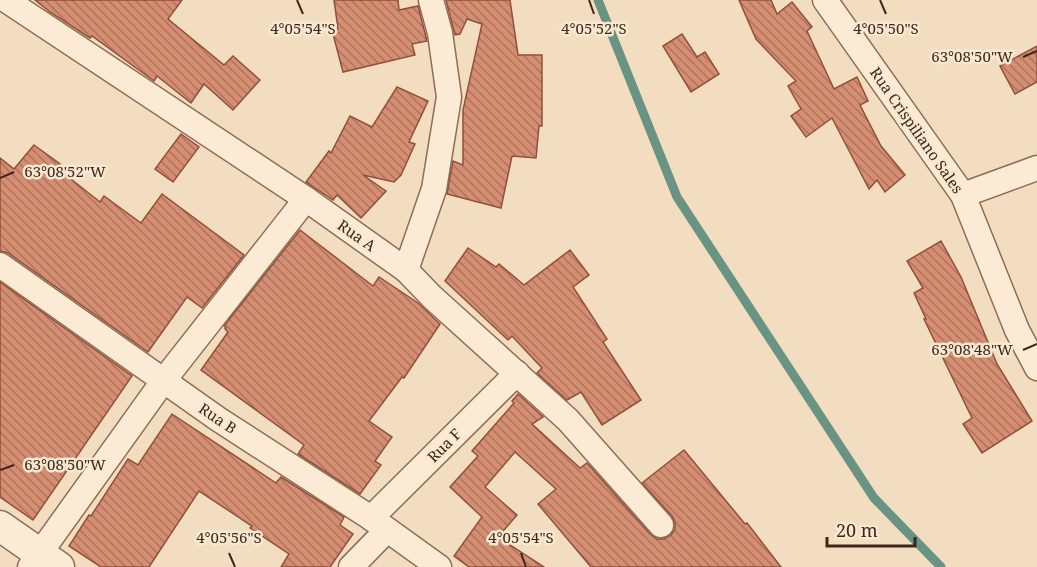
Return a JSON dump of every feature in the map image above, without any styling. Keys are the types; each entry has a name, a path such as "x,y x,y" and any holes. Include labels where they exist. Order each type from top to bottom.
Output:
{"street":[{"name":"Rua A","path":"6,0 306,199 406,270 432,297 568,420 661,525"},
{"path":"406,270 434,189 449,97 440,33 431,0"},
{"name":"Rua Crispiliano Sales","path":"825,0 963,195 1017,330 1037,368"},
{"path":"963,195 1037,168"},
{"path":"0,526 43,562 164,380 306,199"},
{"name":"Rua B","path":"0,264 218,419 379,524 440,567"},
{"name":"Rua F","path":"351,567 379,524 517,373"}],"building":[{"path":"35,0 182,0 168,19 224,65 233,56 260,80 233,110 204,84 191,103 157,76 154,81 92,36 90,38"},
{"path":"334,0 398,0 399,10 418,6 427,41 412,44 415,55 343,72 332,30 338,29"},
{"path":"446,0 510,0 518,55 542,55 542,126 539,126 536,158 512,156 501,208 447,194 453,161 463,165 463,110 482,24 467,19 460,34 455,35"},
{"path":"739,0 771,0 777,14 792,2 812,27 807,31 834,89 857,77 868,101 860,105 881,146 905,175 885,192 877,180 869,189 832,118 806,137 791,116 801,109 788,86 796,81 756,39"},
{"path":"682,34 697,57 705,52 719,74 691,92 663,46"},
{"path":"1037,46 1037,82 1015,94 1000,66"},
{"path":"397,87 428,101 409,142 415,144 401,175 394,182 363,175 386,191 361,218 337,195 333,200 306,182 329,151 331,153 350,116 372,127"},
{"path":"181,134 199,147 173,182 155,169"},
{"path":"34,145 60,164 57,168 100,202 104,196 141,223 162,194 244,255 202,308 187,297 148,352 8,253 0,251 0,158 14,169"},
{"path":"300,230 373,286 379,277 418,303 440,324 404,378 402,377 369,421 392,437 375,461 381,465 360,494 298,454 304,445 201,370 228,332 224,326"},
{"path":"941,241 961,277 997,364 1032,421 982,453 963,424 972,418 924,319 926,319 914,293 923,288 907,261"},
{"path":"468,248 496,267 499,264 524,285 570,250 589,275 573,287 607,339 603,342 641,400 602,425 581,392 567,400 537,373 542,368 512,336 508,340 445,281"},
{"path":"0,282 132,376 33,520 0,497"},
{"path":"518,394 543,417 532,424 580,468 587,463 657,539 664,539 671,535 675,529 675,522 642,483 684,450 745,524 747,523 781,567 591,567 538,504 556,489 515,452 485,487 517,515 498,537 544,567 469,567 454,556 482,517 450,487 478,456 472,451 514,403 512,401"},
{"path":"172,414 276,483 281,477 344,517 340,525 353,534 330,567 281,567 289,554 199,491 149,567 101,567 69,546 128,459 138,465"}],"waterway":[{"path":"598,0 677,197 874,498 941,567"}]}
